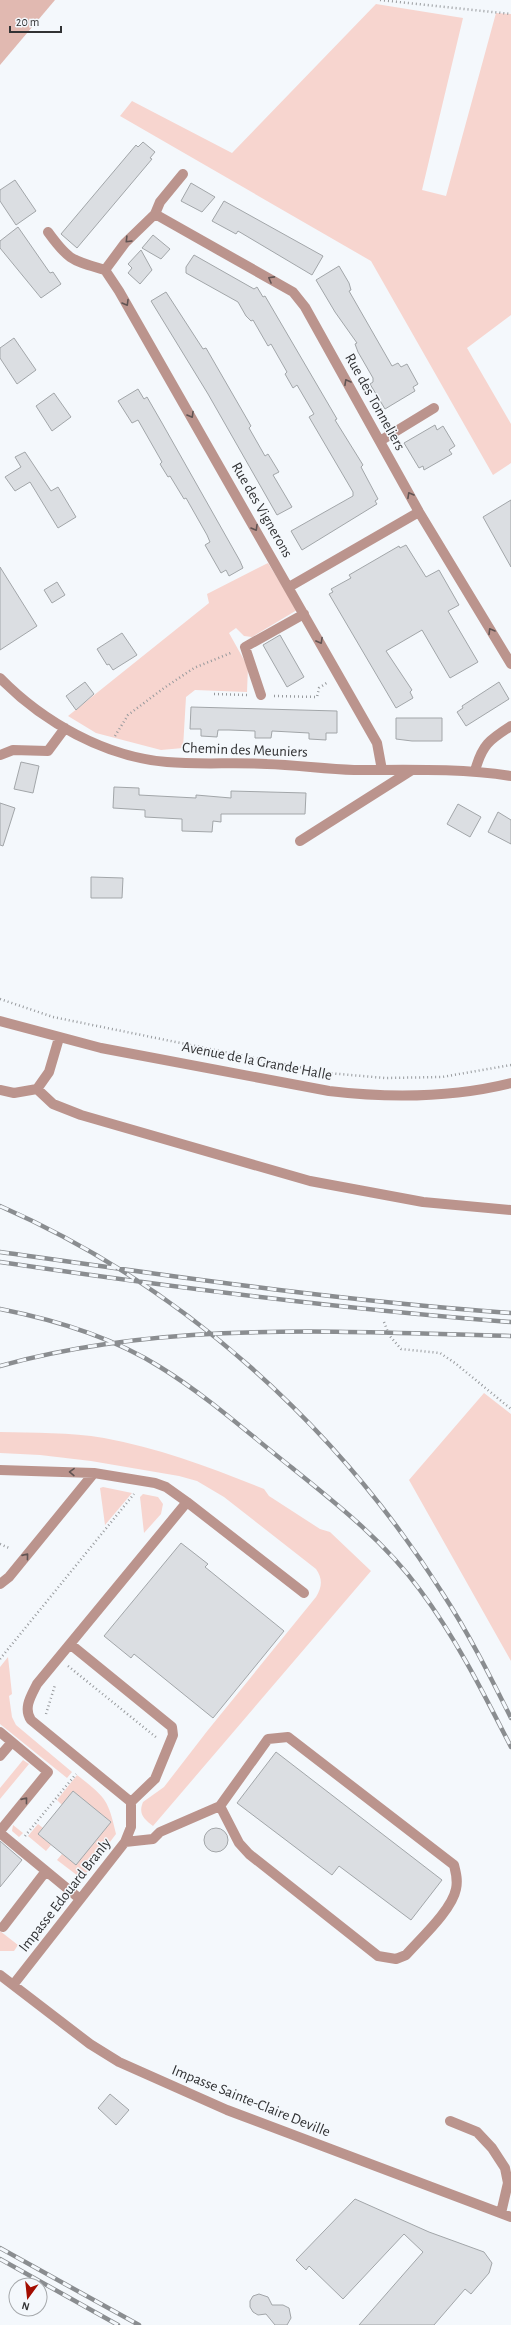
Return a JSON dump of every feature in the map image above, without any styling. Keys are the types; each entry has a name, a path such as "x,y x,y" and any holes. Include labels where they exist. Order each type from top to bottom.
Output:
{"street":[{"path":"48,232 64,254 74,261 105,270 125,243 155,214 160,202 183,174"},
{"name":"Rue des Tonneliers","path":"155,214 293,292 304,307 419,512 511,664"},
{"name":"Rue des Vignerons","path":"105,270 119,290 377,743 382,770"},
{"path":"380,441 434,408"},
{"path":"289,587 419,512"},
{"path":"261,695 245,647 304,614"},
{"name":"Chemin des Meuniers","path":"0,678 29,704 65,728 108,748 166,762 268,764 352,770 475,771 511,776"},
{"path":"475,771 479,754 484,746 491,738 511,726"},
{"path":"0,755 12,750 48,751 65,728"},
{"path":"300,841 412,770"},
{"name":"Avenue de la Grande Halle","path":"0,1021 59,1038 286,1083 360,1094 424,1096 482,1090 511,1083"},
{"path":"0,1090 14,1093 37,1089 49,1072 59,1038"},
{"path":"37,1089 53,1104 81,1115 310,1181 423,1202 511,1210"},
{"path":"0,1470 94,1473 154,1483 166,1487 304,1593"},
{"path":"0,1584 9,1577 94,1473"},
{"path":"131,1802 28,1715 27,1707 36,1684 187,1502"},
{"path":"70,1644 172,1727 173,1735 155,1779 131,1802 131,1827 125,1842 153,1839 160,1832 220,1806 268,1739 288,1737 454,1865 458,1878 456,1890 450,1903 406,1955 396,1959 378,1956 249,1854 239,1843 220,1806"},
{"path":"0,1732 48,1772 0,1832 80,1899"},
{"path":"0,1756 12,1742"},
{"name":"Impasse Edouard Branly","path":"13,1985 125,1842"},
{"path":"3,1927 46,1871"},
{"name":"Impasse Sainte-Claire Deville","path":"0,1975 90,2044 119,2062 152,2078 227,2110 511,2217"},
{"path":"450,2121 477,2132 492,2148 505,2168 508,2184 501,2213"}],"path":[{"path":"380,0 511,14"},
{"path":"108,748 128,715 164,688 194,668 245,647"},
{"path":"214,694 317,697 319,688 339,676"},
{"path":"0,999 53,1017 328,1073 385,1078 442,1077 511,1065"},
{"path":"384,1322 389,1335 401,1349 440,1353 455,1362 511,1409"},
{"path":"0,1659 134,1494"},
{"path":"0,1544 9,1548"}],"shaded area":[{"path":"0,0 55,0 0,65"},
{"path":"376,4 463,18 422,190 446,196 496,13 511,14 511,315 467,348 511,424 511,463 493,475 371,261 120,116 132,101 232,153"},
{"path":"268,563 297,610 252,637 244,636 236,628 229,633 248,667 247,692 195,690 186,697 183,748 161,750 96,733 68,716 209,603 207,594"},
{"path":"484,1393 511,1414 511,1661 409,1480"},
{"path":"0,1432 91,1436 125,1442 185,1459 264,1489 269,1496 320,1529 330,1532 371,1571 153,1826 143,1816 141,1810 143,1802 164,1787 208,1730 316,1597 320,1590 320,1576 316,1569 224,1497 197,1481 179,1476 91,1461 40,1455 0,1453"},
{"path":"103,1487 132,1493 105,1525 100,1488"},
{"path":"143,1494 158,1497 163,1504 161,1514 144,1533 140,1497"},
{"path":"8,1657 12,1694 9,1696 12,1717 16,1725 72,1772 67,1778 0,1724 0,1667"},
{"path":"23,1760 29,1764 0,1799 0,1788"},
{"path":"77,1775 100,1795 108,1806 116,1834 82,1879 57,1860 62,1854 76,1865 111,1822 73,1791 62,1805 57,1800"},
{"path":"38,1824 43,1828 38,1834 51,1845 46,1851 28,1836"},
{"path":"13,1825 23,1833 19,1837 12,1831"},
{"path":"0,1931 18,1945 14,1951 0,1951"}],"building":[{"path":"143,142 155,152 150,158 152,159 77,248 61,234 136,145 138,147"},
{"path":"15,180 36,211 16,225 0,201 0,190"},
{"path":"191,183 215,197 202,212 181,201"},
{"path":"224,201 323,256 312,275 238,231 236,234 212,221"},
{"path":"18,227 50,273 53,272 61,284 41,298 0,248 0,241"},
{"path":"153,235 170,249 161,259 142,248"},
{"path":"141,250 152,270 140,284 128,273 132,268 128,264"},
{"path":"194,255 254,289 257,287 263,297 265,296 337,419 335,420 363,465 361,467 378,499 375,501 377,504 302,550 291,531 353,496 353,492 309,417 314,414 297,385 293,388 285,374 287,372 271,344 268,346 253,320 251,321 246,316 238,302 186,273 186,267"},
{"path":"339,266 349,283 351,290 349,291 392,366 398,363 401,367 407,364 418,384 413,387 415,391 385,409 370,384 373,382 373,378 358,352 355,344 357,343 335,312 316,280"},
{"path":"166,292 203,349 206,348 251,426 249,428 265,456 268,454 279,472 273,475 292,507 277,515 208,394 151,301"},
{"path":"14,338 36,370 17,384 0,358 0,348"},
{"path":"138,389 144,399 147,397 240,561 243,568 229,576 226,570 221,573 205,545 210,542 207,535 186,498 184,499 170,476 168,477 160,464 162,462 138,420 132,423 118,401"},
{"path":"54,393 71,417 52,431 36,406"},
{"path":"435,425 437,430 443,426 455,446 449,450 452,454 424,470 423,466 419,468 404,443"},
{"path":"25,452 51,491 58,487 76,517 58,528 30,482 15,491 5,477 21,467 15,457"},
{"path":"511,500 511,567 483,517"},
{"path":"406,545 426,577 439,570 459,605 448,611 478,662 450,678 422,630 386,651 412,690 410,692 413,698 396,708 329,594 333,592 331,589 351,578 349,575 399,546 400,548"},
{"path":"0,567 37,626 0,650"},
{"path":"57,582 65,595 52,603 44,590"},
{"path":"122,633 137,655 113,670 109,664 107,665 97,649"},
{"path":"280,635 304,677 287,687 263,645"},
{"path":"85,682 94,694 76,710 66,696"},
{"path":"499,682 509,699 466,726 457,712 463,708 462,706"},
{"path":"191,707 337,711 337,733 326,733 326,740 309,739 309,733 272,731 271,738 255,738 255,731 229,730 218,730 217,737 201,736 201,729 190,729"},
{"path":"396,718 442,718 442,741 412,741 396,739"},
{"path":"21,762 39,766 33,793 14,789"},
{"path":"114,787 139,788 139,795 196,798 196,795 231,798 231,791 306,793 305,814 221,814 221,822 213,821 212,832 182,831 182,819 145,817 145,810 113,808"},
{"path":"0,803 15,808 3,846 0,845"},
{"path":"458,804 481,817 470,837 447,824"},
{"path":"498,812 511,820 511,844 488,832"},
{"path":"91,877 123,878 122,898 91,898"},
{"path":"181,1543 208,1564 205,1567 284,1631 213,1718 134,1654 131,1658 104,1636"},
{"path":"276,1752 442,1880 411,1920 339,1866 332,1875 237,1803"},
{"path":"73,1791 111,1822 76,1865 38,1834"},
{"path":"216,1828 221,1829 227,1835 227,1845 221,1851 216,1852 211,1851 205,1845 204,1840 205,1835 211,1829"},
{"path":"0,1841 22,1860 0,1887"},
{"path":"110,2094 129,2110 116,2125 98,2108"},
{"path":"355,2199 429,2232 484,2252 492,2263 489,2273 471,2294 465,2289 434,2325 359,2325 423,2252 404,2234 343,2299 309,2266 306,2270 296,2260"},
{"path":"259,2294 268,2297 272,2305 283,2305 289,2308 291,2318 287,2325 275,2325 266,2314 258,2315 253,2312 250,2307 250,2301 253,2296"}],"railway":[{"path":"0,1206 67,1239 132,1277 193,1320 250,1367 305,1418 355,1474 401,1532 462,1624 511,1718"},
{"path":"0,1252 191,1279 319,1295 511,1313"},
{"path":"0,1262 319,1304 511,1322"},
{"path":"0,1309 63,1324 103,1338 142,1356 211,1402 360,1524 406,1572 446,1627 511,1747"},
{"path":"0,1366 63,1351 126,1341 190,1335 254,1332 318,1332 511,1336"},
{"path":"0,2248 139,2325"},
{"path":"0,2259 118,2325"}]}
